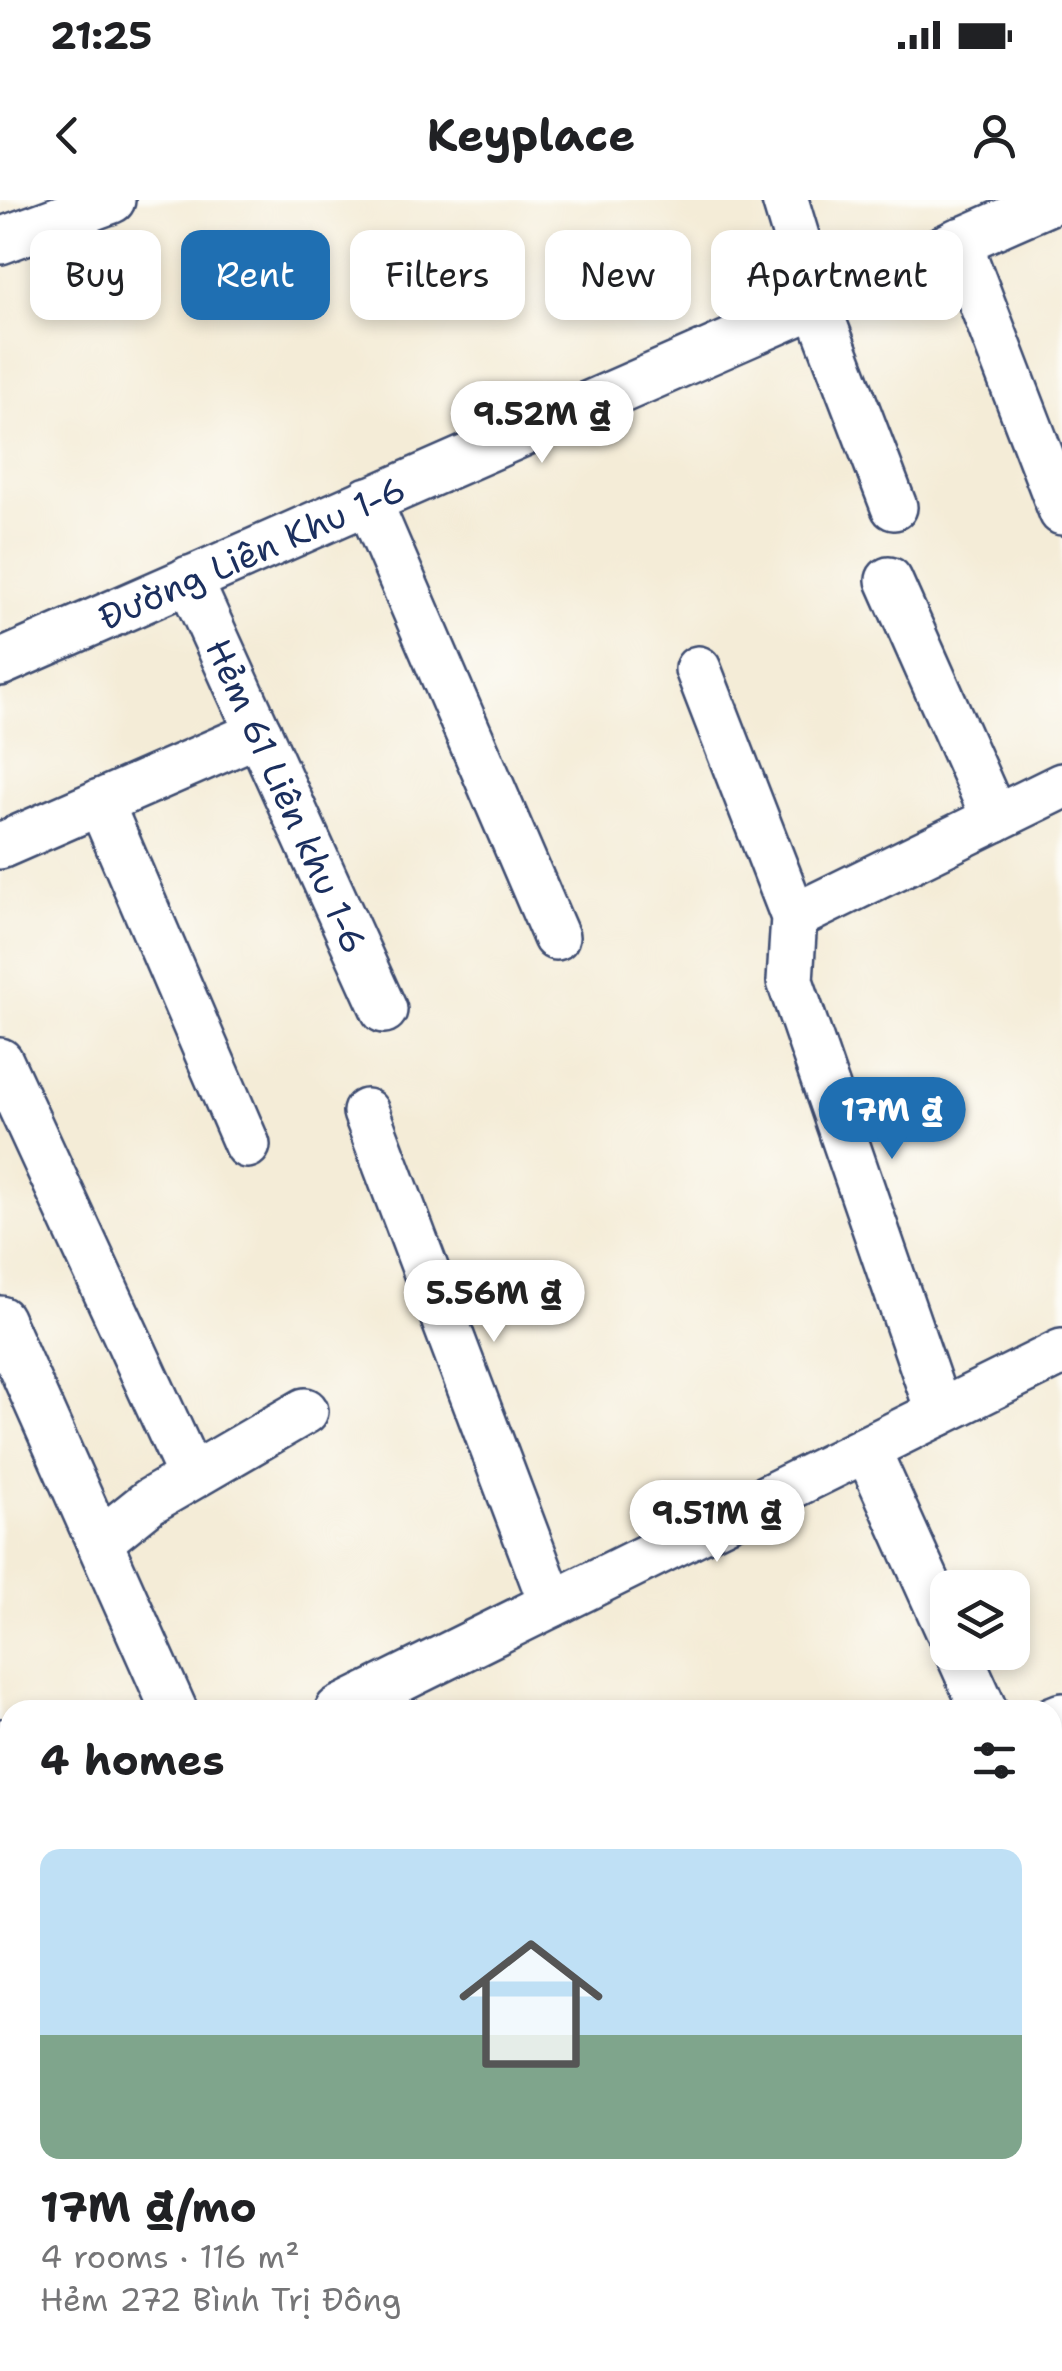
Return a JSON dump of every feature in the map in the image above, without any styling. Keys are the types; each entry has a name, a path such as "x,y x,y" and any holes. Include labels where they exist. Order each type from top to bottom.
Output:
{"street":[{"path":"0,241 112,200"},
{"path":"785,200 794,230"},
{"name":"Đường Liên Khu 1-6","path":"963,239 1054,200"},
{"path":"963,254 1062,512"},
{"name":"Đường Liên Khu 1-6","path":"0,663 785,320"},
{"path":"822,320 894,506"},
{"path":"368,500 556,937"},
{"name":"Hẻm 61 Liên khu 1-6","path":"189,578 384,1010"},
{"path":"889,580 996,819"},
{"path":"698,669 794,917 790,981 939,1413"},
{"path":"0,846 259,734"},
{"path":"794,917 1062,786"},
{"path":"100,802 246,1145"},
{"path":"0,1061 190,1476"},
{"path":"366,1112 552,1604"},
{"path":"0,1319 170,1700"},
{"path":"358,1700 1062,1352"},
{"path":"99,1542 150,1501 306,1411"},
{"path":"867,1449 930,1589"},
{"path":"966,1670 980,1700"}]}
